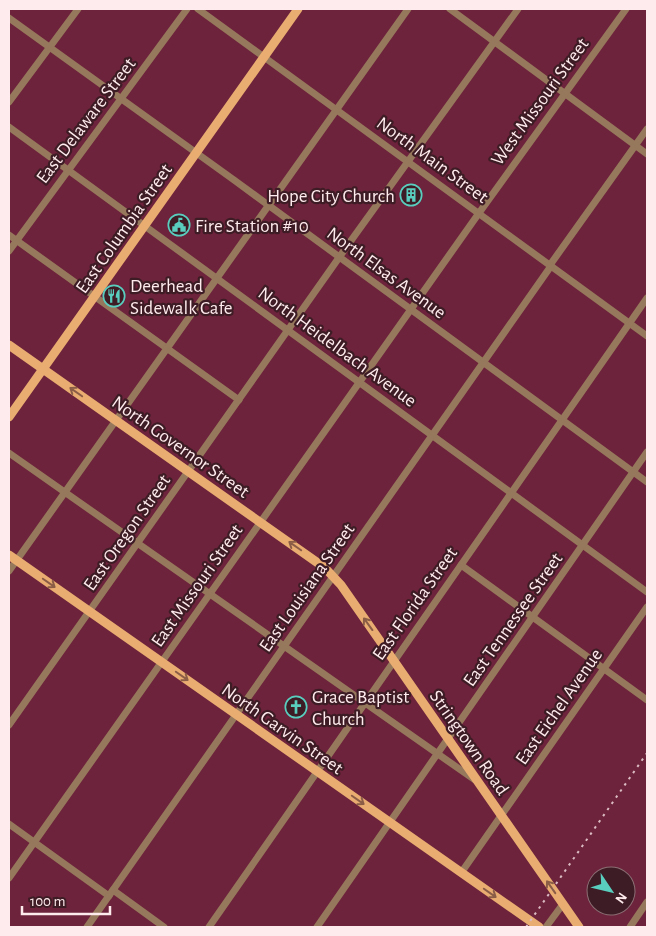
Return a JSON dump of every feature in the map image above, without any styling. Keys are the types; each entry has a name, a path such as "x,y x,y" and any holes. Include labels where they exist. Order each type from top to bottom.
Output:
{"main road":[{"name":"East Columbia Street","path":"9,418 298,9"},
{"name":"North Governor Street","path":"9,345 320,564 333,576"},
{"name":"North Garvin Street","path":"13,558 539,927"},
{"name":"Stringtown Road","path":"333,576 394,660 579,927"}],"street":[{"path":"9,102 78,9"},
{"name":"East Delaware Street","path":"9,251 188,9"},
{"name":"North Main Street","path":"198,9 647,336"},
{"path":"9,571 13,558 65,492 408,9"},
{"path":"450,9 647,154"},
{"name":"East Oregon Street","path":"9,725 408,161 518,9"},
{"name":"West Missouri Street","path":"479,213 626,9"},
{"name":"North Elsas Avenue","path":"9,18 647,482"},
{"name":"North Heidelbach Avenue","path":"9,127 433,434 582,546 647,592"},
{"name":"East Louisiana Street","path":"87,927 647,129"},
{"name":"East Missouri Street","path":"9,878 479,213"},
{"path":"9,235 239,400"},
{"name":"East Florida Street","path":"209,927 647,298"},
{"name":"East Tennessee Street","path":"317,927 647,452"},
{"path":"9,453 477,781"},
{"path":"461,565 647,700"},
{"name":"East Eichel Avenue","path":"461,873 647,606"},
{"path":"9,824 164,927"},
{"path":"630,927 647,902"},
{"path":"546,927 562,904"}],"railway":[{"path":"526,927 647,753"}],"place":[{"name":"Hope City Church","path":"411,195"},
{"name":"Fire Station #10","path":"179,225"},
{"name":"Deerhead Sidewalk Cafe","path":"114,296"},
{"name":"Grace Baptist Church","path":"296,707"}]}
